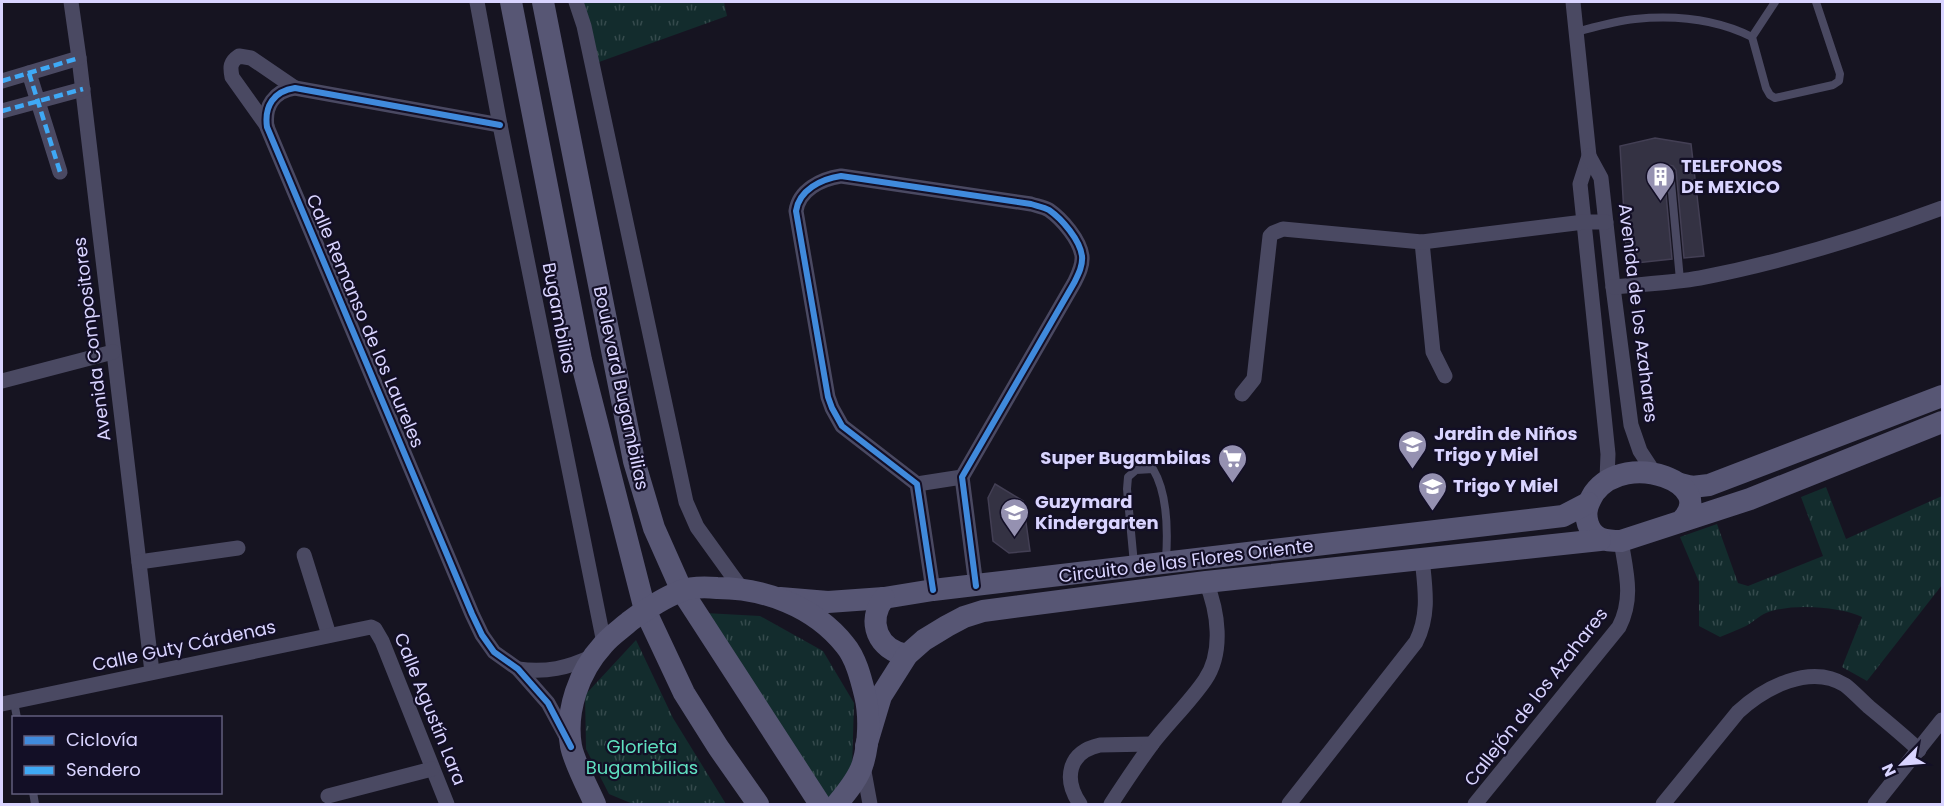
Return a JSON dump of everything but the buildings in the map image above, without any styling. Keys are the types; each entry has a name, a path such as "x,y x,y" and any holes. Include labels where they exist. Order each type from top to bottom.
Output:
{"street":[{"name":"Avenida Compositores","path":"71,2 152,672"},
{"name":"Bugambilias","path":"477,2 599,649"},
{"name":"Boulevard Bugambilias","path":"512,2 581,360 645,610 684,693 718,747 759,804"},
{"name":"Boulevard Bugambilias","path":"543,2 633,461 654,528 682,591 820,804"},
{"path":"576,2 584,26 686,502 697,527 741,588"},
{"name":"Avenida de los Azahares","path":"1573,2 1589,156 1601,178 1631,425 1640,451 1655,474"},
{"name":"Calle Remanso de los Laureles","path":"295,88 251,58 239,56 233,60 230,68 232,77 267,127 482,635 494,652 518,669 548,703 571,747"},
{"path":"2,81 79,58"},
{"path":"29,73 36,102 60,172"},
{"path":"267,127 267,110 270,102 281,92 295,88 500,125"},
{"path":"2,111 83,89"},
{"name":"Avenida de los Azahares","path":"1589,156 1580,184 1608,454 1607,479"},
{"path":"933,590 917,484 842,426 828,397 796,211 797,203 802,195 819,182 829,178 841,176 1031,204 1048,210 1068,230 1082,255 1081,269 962,477 976,586"},
{"path":"1613,287 1680,280 1794,256 1894,226 1942,208"},
{"path":"1242,394 1254,379 1270,236 1273,233 1283,230 1422,242 1584,222 1606,222"},
{"path":"1422,242 1433,352 1445,375"},
{"path":"2,381 113,352"},
{"path":"1942,396 1709,485 1692,487 1655,474 1641,471 1626,472 1607,479 1596,491 1588,503 1587,522 1594,535 1611,541 1750,499 1942,422"},
{"path":"917,484 962,477"},
{"path":"1680,483 1688,493 1690,500 1688,512 1681,521"},
{"name":"Circuito de las Flores Oriente","path":"780,598 828,602 884,598 933,590 1563,516 1588,503"},
{"name":"Circuito de las Flores Oriente","path":"837,804 847,792 865,755 881,696 907,655 924,640 964,617 983,611 1206,582 1422,558 1611,541"},
{"name":"Callejón de los Azahares","path":"1476,804 1619,627 1629,598 1629,586 1611,541"},
{"path":"139,562 238,548"},
{"path":"304,555 329,635"},
{"path":"1289,804 1416,642 1426,612 1422,558"},
{"path":"1111,804 1152,744 1207,678 1212,664 1217,620 1206,582"},
{"path":"518,669 556,670 575,664 599,649 645,610 682,591 741,588 780,598 816,618 846,646 860,675 867,705 865,755 870,804"},
{"path":"884,598 876,611 878,634 886,646 907,655"},
{"name":"Calle Guty Cárdenas","path":"8,703 366,627 375,629"},
{"name":"Calle Agustín Lara","path":"375,629 382,641 447,804"},
{"path":"599,649 580,681 573,704 570,723 571,747 591,795 608,804"},
{"path":"1663,804 1738,712 1773,687 1800,679 1826,678 1844,685 1919,750"},
{"path":"1875,804 1942,720"},
{"path":"1080,804 1072,790 1070,780 1070,770 1078,756 1100,745 1152,744"},
{"path":"328,796 432,769"}],"lane":[{"path":"1752,37 1775,2"},
{"path":"1576,32 1634,19 1689,18 1733,27 1752,37 1766,88 1775,98 1833,85 1839,81 1840,74 1816,2"},
{"path":"1670,171 1680,280"},
{"path":"1134,567 1127,489 1128,477 1136,470 1153,469 1159,479 1167,524 1166,563"},
{"path":"8,703 16,716"}],"green space":[{"path":"582,2 724,2 727,16 599,62"},
{"path":"1826,487 1846,539 1942,496 1942,585 1867,681 1842,667 1862,617 1852,613 1814,607 1776,610 1720,637 1699,626 1699,582 1680,537 1717,524 1738,583 1748,586 1823,556 1801,497"},
{"path":"705,613 760,616 823,651 854,703 852,770 828,804"},
{"name":"Glorieta Bugambilias","path":"636,640 673,718 726,804 633,804 609,794 586,749 585,695"}],"marked path":[{"path":"2,81 79,58"},
{"path":"29,73 60,172"},
{"path":"2,111 83,89"}],"cycle path":[{"path":"500,125 295,88 276,96 269,106 266,119 267,127 482,635 494,652 518,669 548,703 571,747"},
{"path":"933,590 917,484 842,426 828,397 796,211 806,191 819,183 841,176 1031,204 1049,210 1065,224 1081,250 1082,263 1074,283 962,477 976,586"}],"place":[{"name":"TELEFONOS DE MEXICO","path":"1660,202"},
{"name":"Jardin de Niños Trigo y Miel","path":"1413,470"},
{"name":"Super Bugambilas","path":"1232,484"},
{"name":"Trigo Y Miel","path":"1432,512"},
{"name":"Guzymard Kindergarten","path":"1014,538"}]}
